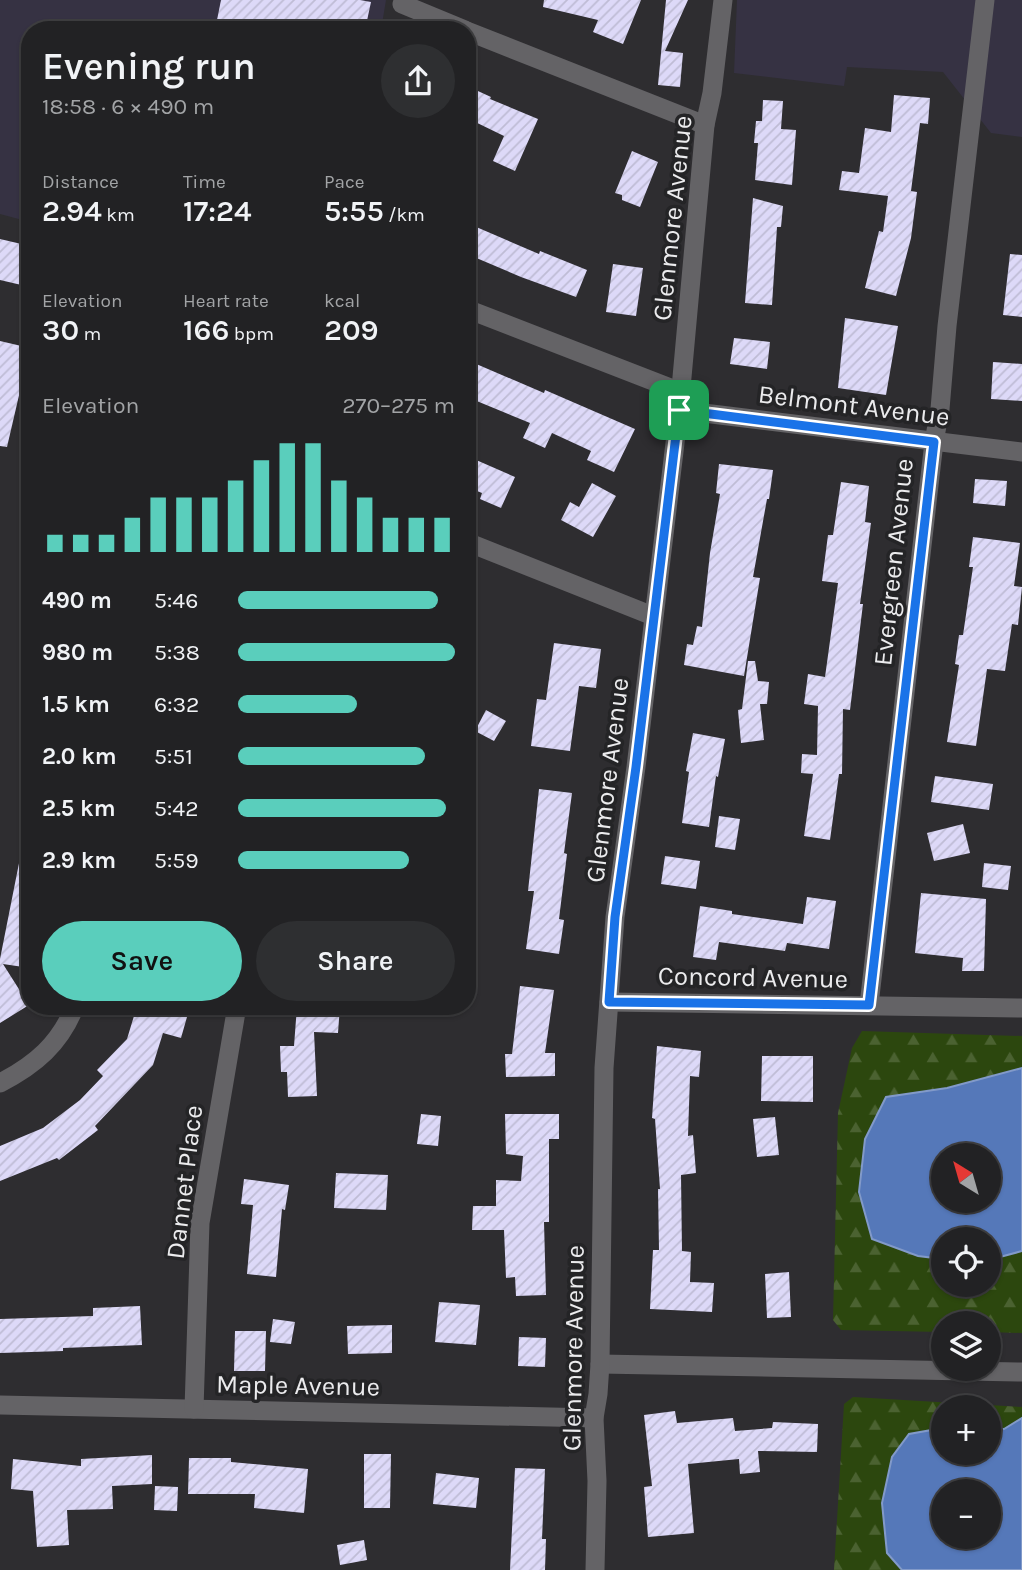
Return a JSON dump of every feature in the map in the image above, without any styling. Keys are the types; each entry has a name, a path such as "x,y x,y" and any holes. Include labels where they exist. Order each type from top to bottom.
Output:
{"street":[{"name":"Glenmore Avenue","path":"595,1570 597,1480 594,1418 600,1364 604,1068 615,917 680,401 705,125 712,93 723,0"},
{"name":"Evergreen Avenue","path":"869,1005 940,409 985,0"},
{"path":"402,4 444,21"},
{"path":"476,34 705,125"},
{"name":"Belmont Avenue","path":"476,313 680,401 934,442 1022,452"},
{"path":"476,546 653,616"},
{"name":"Concord Avenue","path":"609,1002 1022,1008"},
{"path":"0,1083 27,1069 44,1056 71,1015"},
{"name":"Dannet Place","path":"194,1409 200,1223 235,1015"},
{"path":"600,1364 1022,1372"},
{"name":"Maple Avenue","path":"0,1405 594,1418"}],"shaded area":[{"path":"0,0 386,0 382,21 21,21 21,220 0,214"},
{"path":"737,0 1022,0 1022,137 991,133 943,72 847,67 844,86 734,73"}],"green space":[{"path":"862,1031 1022,1036 1022,1068 947,1089 886,1097 918,1256 931,1258 931,1297 1001,1297 1001,1257 1022,1251 1022,1333 1001,1332 1001,1311 931,1311 931,1332 841,1330 833,1320 838,1113 852,1048"},
{"path":"853,1397 931,1402 931,1430 909,1434 887,1553 902,1570 834,1570 844,1404"},
{"path":"1001,1406 1022,1407 1022,1418 1001,1429"}],"water":[{"path":"1022,1068 1022,1251 1001,1257 1001,1227 931,1227 931,1258 918,1256 872,1239 859,1192 865,1139 886,1097 947,1088"},
{"path":"1022,1418 1022,1570 902,1570 887,1553 882,1503 892,1457 909,1434 931,1430 931,1465 1001,1465 1001,1429"}],"building":[{"path":"221,0 371,2 367,21 217,21"},
{"path":"544,0 641,0 623,44 593,32 598,20 543,7"},
{"path":"666,0 688,0 665,51 683,53 680,87 658,85"},
{"path":"476,90 491,97 490,99 538,119 515,171 493,161 504,136 476,122"},
{"path":"894,95 930,98 928,124 920,123 911,191 917,192 911,238 896,296 865,288 879,231 883,232 888,196 839,190 842,171 859,173 865,128 891,132"},
{"path":"763,100 783,101 781,129 796,130 792,185 755,180 758,143 754,143 756,121 762,121"},
{"path":"632,151 658,162 640,207 622,200 622,195 615,193"},
{"path":"753,198 783,206 781,227 777,227 772,305 745,303"},
{"path":"476,227 539,254 540,251 587,270 576,297 476,258"},
{"path":"0,239 21,244 21,285 0,280"},
{"path":"1010,254 1022,255 1022,317 1003,315"},
{"path":"613,264 643,268 636,316 606,312"},
{"path":"845,318 898,326 886,395 838,388"},
{"path":"734,338 770,342 767,369 730,364"},
{"path":"0,341 21,346 21,387 7,447 0,446"},
{"path":"993,362 1022,364 1022,401 991,399"},
{"path":"476,364 635,429 614,472 587,460 591,451 552,433 545,448 523,438 530,423 476,401"},
{"path":"476,460 515,477 501,508 480,499 482,493 476,491"},
{"path":"719,464 773,470 753,577 760,578 744,676 684,665 687,644 693,645 697,626 702,627 720,494 716,493"},
{"path":"975,479 1007,481 1005,506 973,503"},
{"path":"841,482 869,486 865,522 871,523 850,710 843,709 842,774 839,774 830,840 804,836 813,774 801,773 802,754 817,755 818,706 804,704 808,674 825,677 838,583 822,581 828,535 833,535"},
{"path":"592,483 616,496 593,537 561,520 570,502 579,507"},
{"path":"973,537 1020,543 1014,586 1022,587 1018,625 1012,624 1005,671 987,669 976,746 947,742 959,665 955,664 959,635 963,635 973,567 969,567"},
{"path":"554,643 601,649 596,688 579,686 570,751 531,746 537,699 546,700"},
{"path":"748,661 755,661 758,681 769,682 767,704 760,704 764,740 741,743 738,710 742,709"},
{"path":"486,710 506,721 494,741 476,729"},
{"path":"693,733 725,739 718,777 716,776 709,827 682,823 689,772 686,771"},
{"path":"935,776 993,784 989,810 931,802"},
{"path":"539,789 572,793 564,853 567,854 559,919 564,920 559,954 526,949 534,891 528,891"},
{"path":"719,816 740,819 735,850 715,847"},
{"path":"963,824 970,853 934,861 927,833"},
{"path":"21,853 21,967 3,964 21,992 21,1010 0,1023 0,959"},
{"path":"665,856 700,861 696,889 661,884"},
{"path":"984,863 1011,866 1008,890 982,887"},
{"path":"921,893 986,899 984,971 962,971 963,958 915,953"},
{"path":"807,897 836,901 829,949 787,943 785,951 719,942 716,960 693,957 700,906 732,911 732,914 803,924"},
{"path":"520,986 554,990 545,1053 555,1053 555,1076 506,1077 505,1054 512,1054"},
{"path":"134,1015 187,1017 181,1038 163,1033 153,1065 95,1126 98,1130 59,1160 57,1158 0,1181 0,1146 43,1128 80,1100 103,1076 97,1070 127,1039"},
{"path":"296,1015 339,1015 338,1033 314,1032 317,1096 288,1097 287,1072 281,1072 280,1046 294,1046"},
{"path":"657,1046 701,1051 699,1077 690,1076 688,1136 693,1135 696,1173 681,1175 682,1251 691,1252 690,1282 714,1283 712,1312 650,1309 653,1250 659,1250 660,1189 655,1119 652,1118"},
{"path":"762,1056 813,1056 813,1102 761,1101"},
{"path":"421,1114 441,1116 438,1146 417,1144"},
{"path":"505,1114 559,1114 559,1139 549,1139 549,1222 544,1222 546,1295 516,1296 515,1277 506,1278 504,1230 472,1230 473,1206 496,1206 496,1180 521,1181 523,1156 506,1154"},
{"path":"775,1117 779,1155 757,1157 753,1119"},
{"path":"336,1173 388,1175 386,1210 334,1208"},
{"path":"244,1179 289,1185 285,1210 282,1209 276,1277 247,1274 253,1205 241,1204"},
{"path":"789,1272 791,1317 767,1318 765,1274"},
{"path":"439,1302 480,1305 476,1345 435,1342"},
{"path":"140,1306 142,1345 0,1353 0,1319 93,1316 93,1308"},
{"path":"273,1319 295,1322 291,1344 270,1342"},
{"path":"392,1325 392,1353 348,1354 347,1326"},
{"path":"235,1331 266,1331 265,1371 234,1371"},
{"path":"519,1337 546,1338 545,1367 518,1366"},
{"path":"675,1411 677,1423 733,1418 735,1431 772,1428 773,1422 818,1424 817,1452 758,1451 760,1472 740,1474 739,1459 688,1464 694,1533 648,1537 644,1487 652,1486 644,1415"},
{"path":"364,1454 391,1454 390,1508 364,1508"},
{"path":"152,1455 152,1484 112,1486 113,1509 67,1510 69,1545 37,1547 33,1491 11,1489 13,1459 81,1466 81,1459"},
{"path":"189,1458 231,1458 231,1462 308,1469 304,1513 254,1508 255,1494 188,1494"},
{"path":"515,1468 545,1469 542,1539 546,1539 545,1570 510,1570"},
{"path":"436,1473 479,1478 476,1508 433,1504"},
{"path":"155,1486 178,1487 177,1511 154,1510"},
{"path":"364,1540 367,1560 340,1565 337,1545"}],"route":[{"path":"679,410 934,442 869,1005 609,1002 615,917 679,410"}]}
